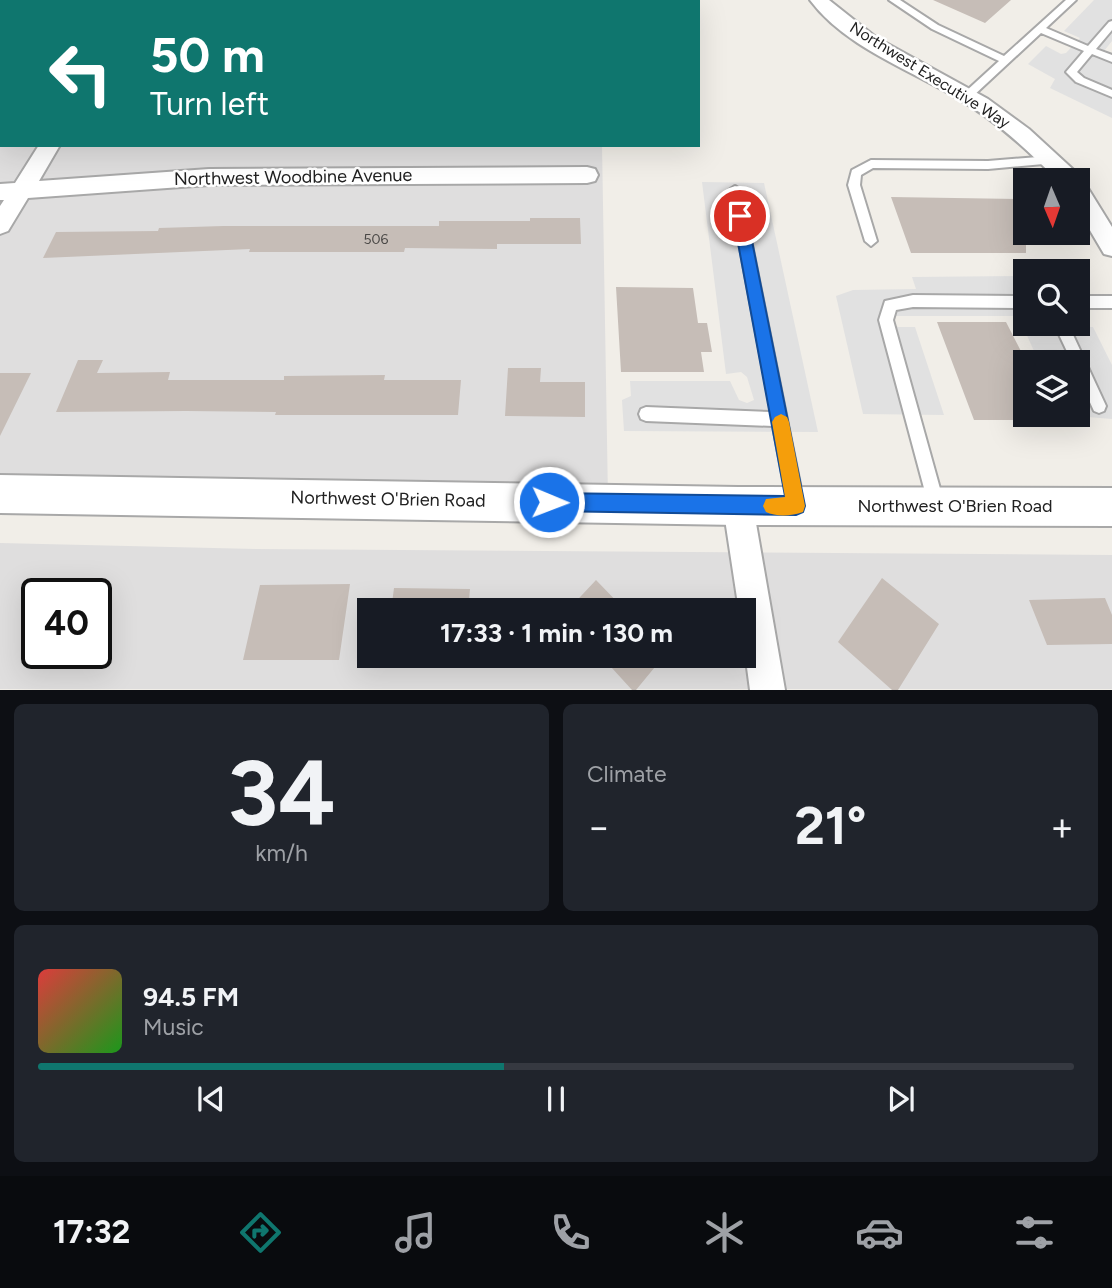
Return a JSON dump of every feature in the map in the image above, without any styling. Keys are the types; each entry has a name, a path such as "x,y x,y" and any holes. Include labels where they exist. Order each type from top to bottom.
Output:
{"street":[{"name":"Northwest Executive Way","path":"819,0 831,13 875,43 968,95 1011,124 1059,168"},
{"path":"0,225 11,191 48,147"},
{"name":"Northwest Woodbine Avenue","path":"11,191 209,177 587,175"},
{"path":"1090,211 1112,247"},
{"name":"Northwest O'Brien Road","path":"0,494 738,506 1112,507"},
{"path":"738,506 768,690"}],"lane":[{"path":"894,0 935,27 1005,60"},
{"path":"968,95 1071,0"},
{"path":"1112,24 1071,70 1112,94"},
{"path":"1039,29 1112,59"},
{"path":"872,241 854,185 856,173 871,164 988,164 1051,160"},
{"path":"734,190 796,506"},
{"path":"937,506 886,320 890,305 913,301 1013,302"},
{"path":"1090,302 1112,302"},
{"path":"1067,336 1099,406"},
{"path":"646,414 780,419"}],"shaded area":[{"path":"1094,0 1112,0 1112,41 1104,51 1110,55 1112,53 1112,118 1050,88 1055,79 1028,64 1046,46 1061,54 1066,53 1080,38 1064,31"},
{"path":"0,147 602,147 608,499 0,486"},
{"path":"702,182 764,183 818,432 624,431 622,400 631,396 630,381 730,381 739,400 747,403 754,400 747,377 741,372 726,374"},
{"path":"1013,276 1013,316 893,316 892,323 898,327 915,327 944,415 863,414 836,296 853,290 916,289 912,277"},
{"path":"1090,327 1093,327 1112,365 1112,419 1090,417 1090,350 1034,350 1027,336 1090,336"},
{"path":"0,543 256,549 1112,555 1112,689 0,689"}],"building":[{"path":"933,0 1011,0 985,23"},
{"path":"891,197 1013,199 1013,245 1026,245 1026,253 911,253"},
{"path":"530,218 580,218 581,244 497,244 497,249 405,248 404,252 249,252 250,249 43,258 56,232 158,231 159,228 223,226 439,226 439,221 530,221"},
{"path":"616,287 693,288 698,323 707,323 712,352 701,352 704,372 621,372"},
{"path":"937,322 1006,322 1020,350 1013,350 1013,420 974,420"},
{"path":"78,360 103,360 97,373 170,372 168,380 284,380 284,376 385,375 384,380 461,380 458,415 56,412"},
{"path":"508,368 541,368 540,382 585,382 585,417 505,416"},
{"path":"0,373 31,373 0,436"},
{"path":"882,578 939,624 898,690 892,690 838,642"},
{"path":"596,580 613,598 579,598"},
{"path":"350,584 339,660 243,660 260,585"},
{"path":"394,588 470,589 469,598 393,598"},
{"path":"1105,598 1112,615 1112,644 1047,645 1029,600"},
{"path":"612,668 654,668 636,690 632,690"}],"slow traffic":[{"path":"772,506 796,506 781,422"}],"route":[{"path":"549,502 796,506 740,216"}]}
